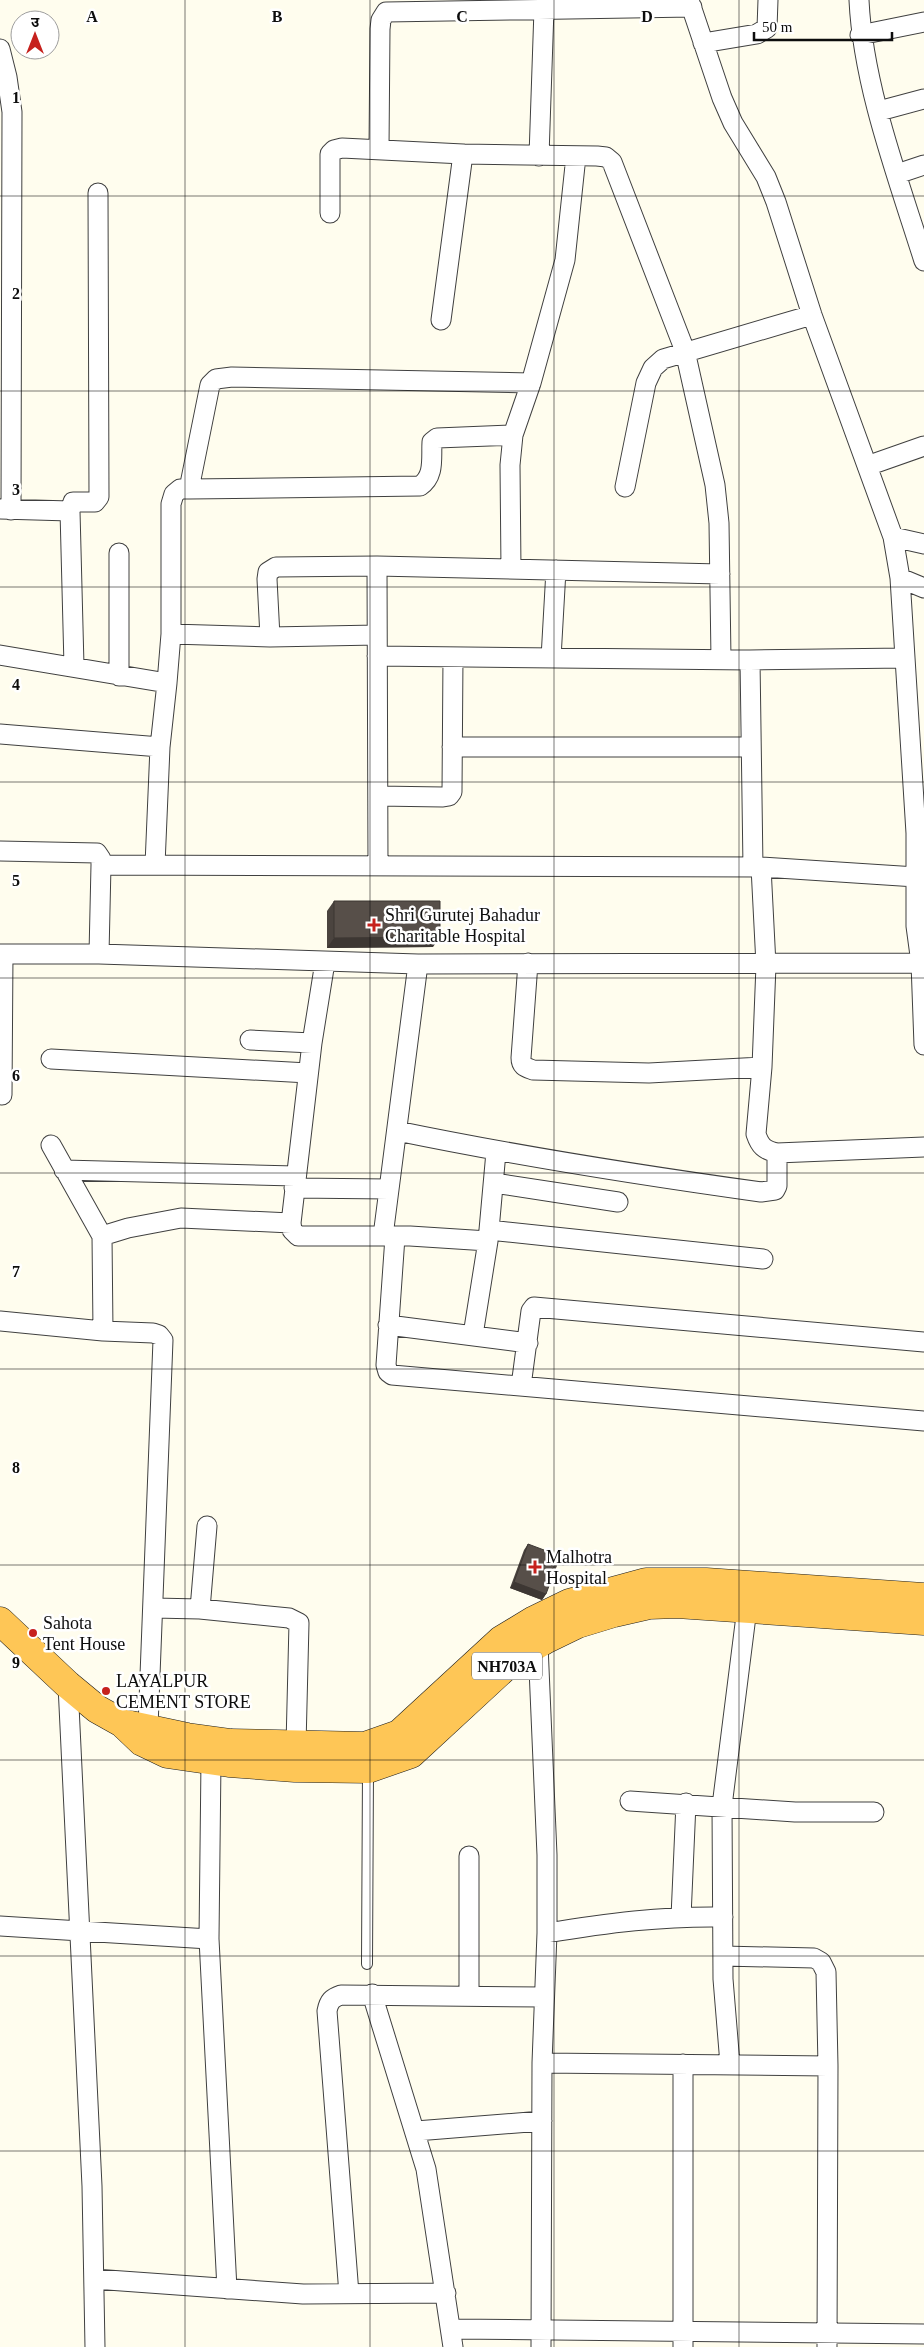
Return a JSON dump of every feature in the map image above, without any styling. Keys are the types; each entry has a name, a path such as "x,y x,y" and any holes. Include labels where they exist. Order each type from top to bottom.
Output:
{"highway":[{"name":"NH703A","path":"0,1621 68,1685 97,1709 135,1725 187,1737 231,1743 365,1746 399,1734 501,1640 569,1602 608,1590 646,1582 677,1581 924,1597"},
{"name":"NH703A","path":"135,1725 142,1742 167,1754 296,1768 368,1769 411,1754 515,1658 578,1624 649,1605 695,1604 924,1621"}],"street":[{"path":"703,44 757,34 766,28 768,0"},
{"path":"858,0 860,35 879,111 924,260"},
{"path":"379,149 380,30 381,20 386,12 690,4 733,123 766,177 776,202 812,315 893,537 900,578 905,658 918,792 920,834 916,877 920,927 924,1045"},
{"path":"539,156 544,9"},
{"path":"860,35 924,22"},
{"path":"0,49 8,77 12,112 6,509 70,511"},
{"path":"879,111 924,99"},
{"path":"330,213 330,154 334,150 342,148 463,154 606,157 612,162 685,351 718,502 721,659"},
{"path":"441,320 463,154"},
{"path":"511,569 510,465 513,435 531,383 565,260 576,156"},
{"path":"897,174 924,165"},
{"path":"74,666 70,511 73,502 95,502 99,497 98,193"},
{"path":"625,487 646,383 653,368 663,359 685,351 812,315"},
{"path":"189,488 208,391 210,385 216,379 232,377 531,383"},
{"path":"155,866 160,747 171,634 171,504 174,494 180,488 420,486 426,482 430,475 432,442 437,438 513,435"},
{"path":"867,466 924,446"},
{"path":"893,537 924,544"},
{"path":"119,553 119,676"},
{"path":"270,637 267,579 271,569 276,567 377,566 720,574"},
{"path":"377,566 378,866"},
{"path":"551,658 556,570"},
{"path":"900,578 924,588"},
{"path":"171,634 270,637 377,635"},
{"path":"0,655 167,683"},
{"path":"377,656 750,660 905,658"},
{"path":"378,796 449,796 452,788 453,657"},
{"path":"750,660 751,747 757,867 766,965 762,1067 756,1134 764,1150 777,1153 924,1147"},
{"path":"0,734 160,747"},
{"path":"452,747 751,747"},
{"path":"0,851 97,853 101,859 99,954"},
{"path":"101,865 757,867 916,877"},
{"path":"2,1095 2,954 99,954 418,964 766,965 921,963"},
{"path":"325,962 312,1042 294,1182 291,1223 292,1230 298,1236 488,1235 763,1259"},
{"path":"528,963 520,1058 520,1063 524,1067 532,1070 649,1073 762,1067"},
{"path":"418,964 389,1188 386,1365 388,1372 392,1375 924,1421"},
{"path":"250,1040 312,1042"},
{"path":"51,1059 308,1073"},
{"path":"397,1131 496,1152 627,1174 761,1192 775,1190 777,1186 777,1153"},
{"path":"51,1145 102,1236 103,1331"},
{"path":"472,1335 488,1235 496,1152"},
{"path":"64,1170 389,1188"},
{"path":"494,1183 618,1202"},
{"path":"102,1236 128,1228 181,1218 291,1223"},
{"path":"521,1386 531,1311 534,1307 542,1306 924,1342"},
{"path":"0,1321 103,1331 153,1333 159,1335 163,1340 154,1608 135,1725"},
{"path":"388,1325 528,1343"},
{"path":"200,1609 207,1526"},
{"path":"154,1608 200,1609 290,1618 299,1623 296,1745"},
{"path":"730,2064 723,1956 722,1806 747,1608"},
{"path":"538,1645 547,1855 547,1933 543,1996 542,2063 542,2339"},
{"path":"68,1685 92,2186 95,2347"},
{"path":"211,1760 208,1939 227,2289"},
{"path":"630,1801 686,1803 796,1812 874,1812"},
{"path":"681,1916 686,1803"},
{"path":"469,1856 469,1995"},
{"path":"547,1933 616,1921 681,1916 723,1917"},
{"path":"0,1926 208,1939"},
{"path":"723,1956 800,1956 814,1958 821,1962 826,1972 828,2066 827,2340"},
{"path":"349,2294 327,2010 332,1998 341,1995 372,1994 543,1996"},
{"path":"372,1994 416,2131 426,2169 452,2338 827,2340 924,2334"},
{"path":"542,2063 828,2066"},
{"path":"683,2340 684,2064"},
{"path":"416,2131 542,2121"},
{"path":"94,2279 303,2294 446,2293"}],"lane":[{"path":"367,1964 368,1769"}],"building":[{"path":"334,901 440,901 440,937 334,938"},
{"path":"528,1544 560,1556 546,1594 514,1582"}],"place":[{"name":"Shri Gurutej Bahadur Charitable Hospital","path":"374,925"},
{"name":"Malhotra Hospital","path":"535,1567"},
{"name":"Sahota Tent House","path":"33,1633"},
{"name":"LAYALPUR CEMENT STORE","path":"106,1691"}]}
